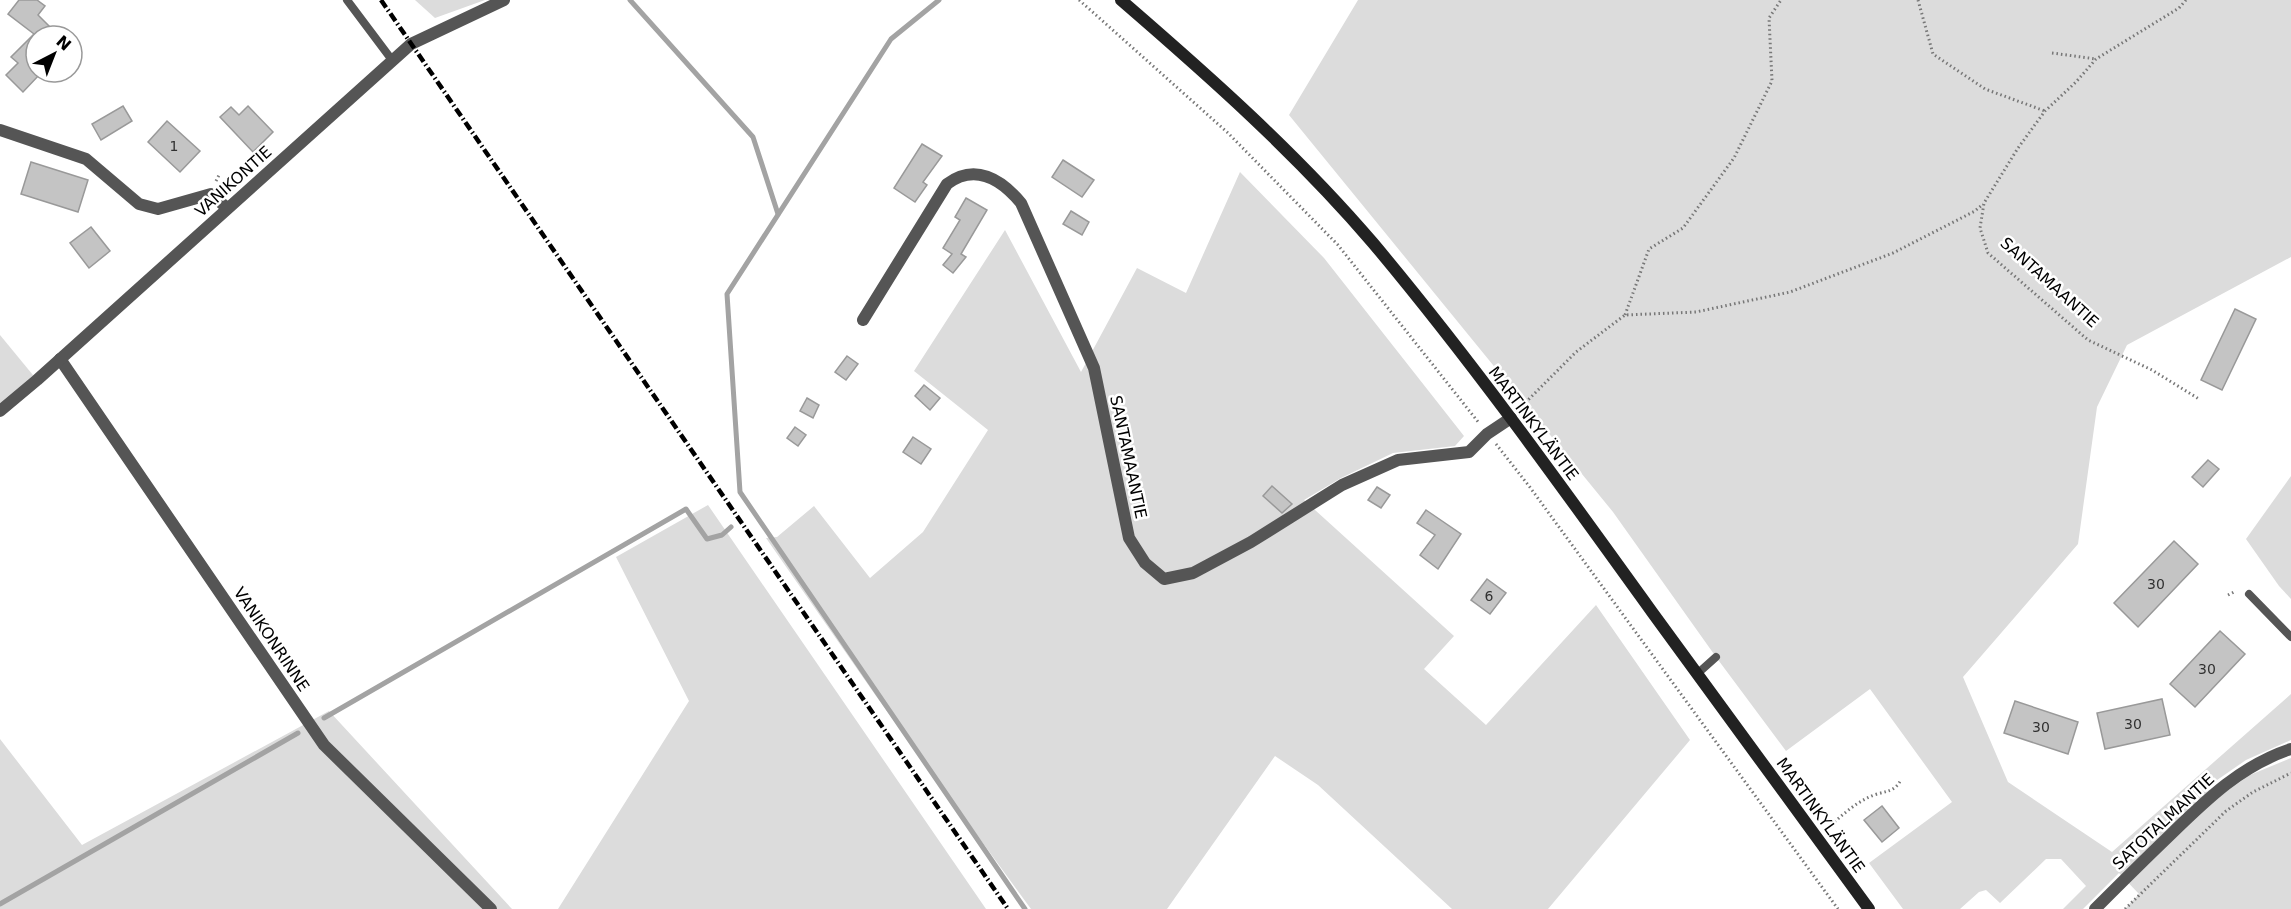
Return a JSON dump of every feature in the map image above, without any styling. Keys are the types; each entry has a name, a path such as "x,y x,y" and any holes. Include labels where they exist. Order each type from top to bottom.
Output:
{"street":[{"name":"VANIKONTIE","path":"0,411 411,44 504,0"},
{"name":"MARTINKYLÄNTIE","path":"1121,0 1192,61 1275,138 1372,242 1510,418 1869,909"},
{"path":"0,130 86,159 139,204 158,209 211,194 227,208"},
{"name":"SANTAMAANTIE","path":"863,320 946,184 958,176 975,174 994,179 1007,186 1022,202 1094,369 1129,538 1145,563 1164,579 1193,573 1251,542 1342,486 1398,460 1469,452 1487,434 1510,418"},
{"name":"VANIKONRINNE","path":"60,359 324,745 491,909"},
{"name":"SATOTALMANTIE","path":"2095,909 2211,795 2242,771 2272,755 2291,749"}],"lane":[{"path":"347,0 392,60"},
{"path":"2248,594 2291,637"},
{"path":"1697,674 1716,657"}],"path":[{"path":"1510,418 1576,352 1625,315 1648,249 1683,228 1734,158 1772,81 1769,18 1781,0"},
{"path":"1918,0 1933,54 1985,89 2045,111"},
{"name":"SANTAMAANTIE","path":"2186,0 2179,9 2096,59 2076,82 2045,111 2018,148 1984,203 1980,228 1988,253 2088,340 2152,370 2199,399"},
{"path":"2052,53 2096,59"},
{"path":"1625,315 1696,312 1790,292 1893,253 1975,210 1984,203"},
{"path":"2125,909 2226,811 2253,792 2291,773"},
{"path":"1818,837 1857,803 1892,790 1898,786 1901,779"}],"shaded area":[{"path":"415,0 485,0 435,18"},
{"path":"1358,0 2291,0 2291,257 2127,345 2097,407 2078,544 1963,677 2008,782 2112,852 2291,694 2291,740 2246,760 2207,787 2217,798 2250,775 2291,758 2291,909 2125,909 2139,894 2119,873 2083,909 2063,909 2086,886 2061,859 2046,859 2000,903 1986,890 1979,892 1960,909 1903,909 1869,863 1952,802 1870,689 1786,751 1613,512 1289,115"},
{"path":"1240,172 1324,258 1464,436 1455,446 1393,453 1341,478 1304,500 1454,636 1424,669 1486,725 1596,605 1690,740 1548,909 1452,909 1318,785 1275,756 1167,909 1031,909 876,696 766,538 777,537 814,506 870,578 923,532 988,430 914,371 1005,230 1081,372 1137,268 1186,293"},
{"path":"0,335 37,380 0,411"},
{"path":"2291,476 2291,599 2279,586 2246,539"},
{"path":"708,505 986,909 558,909 689,701 616,557"},
{"path":"329,711 512,909 0,909 0,739 82,845"}],"building":[{"path":"19,0 37,0 45,6 38,15 47,24 24,24 24,26 8,14"},
{"path":"24,44 24,84 31,84 23,92 6,75 18,63 11,57"},
{"path":"123,106 132,121 101,140 92,124"},
{"path":"248,106 273,132 253,152 220,117 231,107 239,115"},
{"path":"167,121 200,151 180,172 148,142"},
{"path":"922,144 942,156 923,182 927,185 915,202 894,188"},
{"path":"1063,160 1094,180 1082,197 1052,177"},
{"path":"31,162 88,180 78,212 21,194"},
{"path":"966,198 987,210 961,254 966,257 953,273 943,265 952,254 943,248 960,220 955,217"},
{"path":"1071,211 1089,222 1082,235 1063,224"},
{"path":"91,227 110,251 89,268 70,243"},
{"path":"2235,309 2256,319 2222,390 2201,380"},
{"path":"847,356 858,364 846,380 835,372"},
{"path":"924,385 940,398 930,410 915,396"},
{"path":"807,398 819,405 813,418 800,411"},
{"path":"795,427 806,435 798,446 787,438"},
{"path":"913,437 931,449 921,464 903,452"},
{"path":"2208,460 2219,469 2203,487 2192,477"},
{"path":"1272,486 1292,504 1282,513 1263,496"},
{"path":"1377,487 1390,495 1381,508 1368,500"},
{"path":"1426,510 1461,534 1438,569 1420,555 1435,535 1417,523"},
{"path":"2174,541 2198,564 2138,627 2114,603"},
{"path":"1487,579 1506,593 1490,614 1471,600"},
{"path":"2220,631 2245,654 2195,707 2170,684"},
{"path":"2162,699 2170,735 2105,749 2097,713"},
{"path":"2015,701 2078,722 2068,754 2004,733"},
{"path":"1882,806 1899,828 1882,842 1864,820"}],"waterway":[{"path":"630,0 753,137 778,214"},
{"path":"939,0 891,39 727,294 740,492 1025,909"},
{"path":"324,718 686,509 707,539 722,535 731,527"},
{"path":"0,904 298,733"}],"railway":[{"path":"381,0 1008,909"}]}
